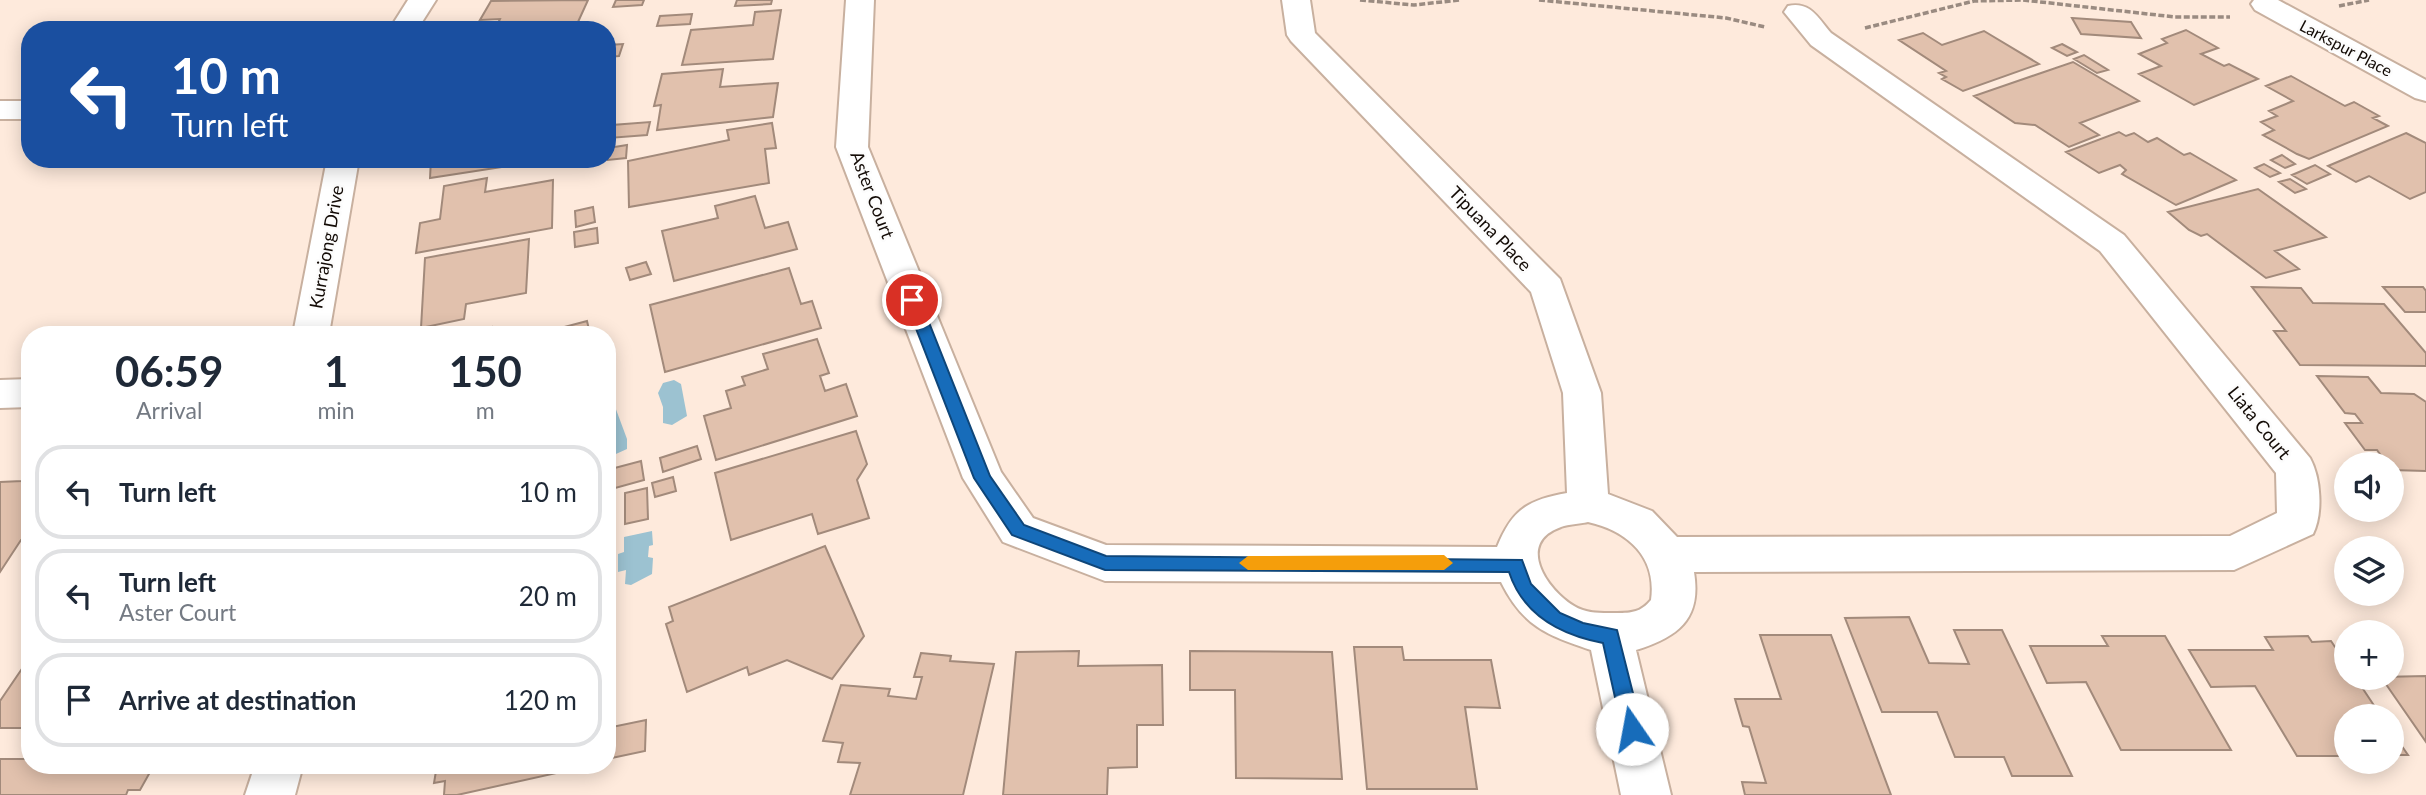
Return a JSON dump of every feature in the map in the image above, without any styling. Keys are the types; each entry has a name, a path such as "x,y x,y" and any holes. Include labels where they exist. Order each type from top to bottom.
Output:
{"street":[{"path":"409,21 422,0"},
{"name":"Aster Court","path":"860,0 852,147 983,478 1018,530 1105,563 1516,565"},
{"name":"Tipuana Place","path":"1296,0 1301,35 1547,287 1582,393 1588,506"},
{"name":"Larkspur Place","path":"2276,10 2426,92"},
{"name":"Liata Court","path":"1668,555 1826,552 2234,553 2298,522 2295,469 2112,243 1810,26"},
{"path":"0,110 21,110"},
{"name":"Kurrajong Drive","path":"312,326 341,168"},
{"path":"0,394 21,393"},
{"path":"1588,506 1615,512 1640,524 1660,543 1668,555 1676,579 1673,600 1661,619 1639,631 1610,636 1581,631 1554,619 1523,588 1516,565 1517,544 1528,526 1547,513 1588,506"},
{"path":"1610,636 1646,795"},
{"path":"271,795 277,774"}],"path":[{"path":"1360,0 1414,5 1460,0"},
{"path":"1539,0 1810,26 1974,1 2023,0 2175,17 2370,0"}],"water":[{"path":"674,380 681,384 687,416 672,425 663,423 663,407 658,393 663,383"},
{"path":"616,409 627,439 627,449 616,454"},
{"path":"652,531 653,545 649,546 648,557 653,558 652,574 631,585 625,584 626,570 618,572 618,554 624,552 624,537"}],"building":[{"path":"588,0 578,21 480,20 491,1"},
{"path":"616,0 644,0 642,5 613,7"},
{"path":"737,0 772,0 771,4 735,6"},
{"path":"781,10 773,59 682,65 691,30 753,25 755,12"},
{"path":"692,14 690,24 657,26 660,16"},
{"path":"2072,18 2131,22 2141,38 2081,34"},
{"path":"2186,30 2218,48 2201,54 2258,79 2194,105 2139,74 2161,66 2139,54 2167,43 2162,39"},
{"path":"1984,31 2039,64 1963,91 1942,79 1946,77 1939,73 1946,71 1899,40 1923,33 1942,45"},
{"path":"616,44 623,44 619,56 616,56"},
{"path":"2062,44 2077,52 2067,56 2052,48"},
{"path":"2084,55 2108,70 2097,73 2074,59"},
{"path":"2073,62 2139,101 2080,123 2099,135 2069,147 2035,125 2015,123 1974,96"},
{"path":"723,69 720,87 778,83 773,117 657,130 661,105 654,106 662,74"},
{"path":"2291,76 2345,106 2354,102 2379,116 2373,118 2388,126 2309,159 2297,154 2263,135 2274,130 2261,122 2277,116 2269,111 2293,101 2266,86"},
{"path":"650,122 647,135 616,137 616,125"},
{"path":"772,123 776,148 765,149 769,183 629,207 628,161 729,140 727,130"},
{"path":"2119,132 2126,136 2134,133 2148,142 2157,138 2184,155 2190,153 2236,180 2176,205 2122,174 2126,170 2120,165 2099,173 2066,152"},
{"path":"2406,133 2426,143 2426,192 2410,199 2369,176 2356,182 2328,166"},
{"path":"627,145 626,158 616,159 616,147"},
{"path":"2282,155 2295,164 2285,168 2271,160"},
{"path":"2264,164 2280,173 2270,177 2255,168"},
{"path":"2315,165 2330,174 2307,184 2292,175"},
{"path":"431,168 496,168 430,178"},
{"path":"487,178 485,192 553,180 552,228 416,253 420,223 440,219 444,186"},
{"path":"2290,179 2306,189 2295,193 2279,182"},
{"path":"2258,189 2326,237 2275,251 2299,269 2266,278 2207,234 2201,236 2189,230 2168,212"},
{"path":"755,196 765,228 788,222 797,249 674,281 662,231 718,218 715,206"},
{"path":"593,207 595,222 576,227 575,211"},
{"path":"597,228 598,243 575,247 574,232"},
{"path":"529,239 526,293 466,304 464,319 421,326 425,258"},
{"path":"646,262 651,274 630,280 626,268"},
{"path":"789,268 801,304 812,301 821,328 665,372 650,305"},
{"path":"2252,287 2301,288 2313,303 2384,304 2426,353 2426,366 2300,365 2274,331 2286,331"},
{"path":"2383,287 2423,287 2426,291 2426,312 2405,312"},
{"path":"587,321 588,326 568,326"},
{"path":"817,339 829,373 820,376 825,391 846,384 857,416 716,460 704,416 731,408 726,391 745,385 742,377 768,369 763,354"},
{"path":"2317,376 2368,377 2381,393 2414,394 2426,402 2426,471 2404,470 2404,452 2365,450 2345,423 2362,423 2355,414 2345,413"},
{"path":"856,431 867,464 857,480 869,518 818,534 812,514 731,540 715,473"},
{"path":"697,446 701,459 663,472 660,458"},
{"path":"641,461 644,480 616,488 616,468"},
{"path":"673,477 676,491 655,497 652,483"},
{"path":"21,481 21,540 0,572 0,482"},
{"path":"647,488 648,519 625,524 625,493"},
{"path":"825,546 864,636 832,679 787,660 749,675 747,667 687,692 666,624 673,621 669,607"},
{"path":"1909,617 1929,663 1969,664 1954,630 2002,630 2072,776 2012,776 2004,757 1955,757 1937,712 1882,712 1845,618"},
{"path":"1760,635 1831,635 1891,795 1745,795 1742,782 1766,783 1749,727 1743,726 1735,699 1781,699"},
{"path":"2102,636 2165,636 2231,750 2121,750 2086,682 2047,683 2030,646 2108,646"},
{"path":"2308,636 2312,642 2331,641 2334,646 2334,690 2364,690 2373,704 2334,704 2334,756 2297,756 2255,686 2211,687 2189,650 2273,650 2265,637"},
{"path":"1354,647 1402,647 1404,660 1491,660 1500,708 1465,707 1477,789 1367,789"},
{"path":"1079,651 1078,666 1162,665 1163,725 1137,725 1137,767 1108,768 1107,795 1003,795 1016,652"},
{"path":"1190,651 1332,652 1342,779 1236,778 1235,690 1190,690"},
{"path":"921,653 951,656 950,661 994,664 963,795 850,795 860,763 838,762 843,743 823,741 841,685 890,689 888,696 916,699 922,677 914,677"},
{"path":"21,670 21,728 0,728 0,701"},
{"path":"2404,676 2426,676 2426,742 2404,710 2404,704 2400,704 2390,690 2404,690"},
{"path":"646,720 645,751 616,757 616,726"},
{"path":"0,759 21,759 21,774 149,774 140,790 128,790 126,795 0,795"},
{"path":"436,774 552,774 457,795 444,795 445,781 434,783"}],"slow traffic":[{"path":"1248,563 1444,563"}],"route":[{"path":"912,300 983,478 1018,530 1105,563 1516,565 1523,588 1532,600 1554,619 1581,631 1610,636 1632,729"}]}
